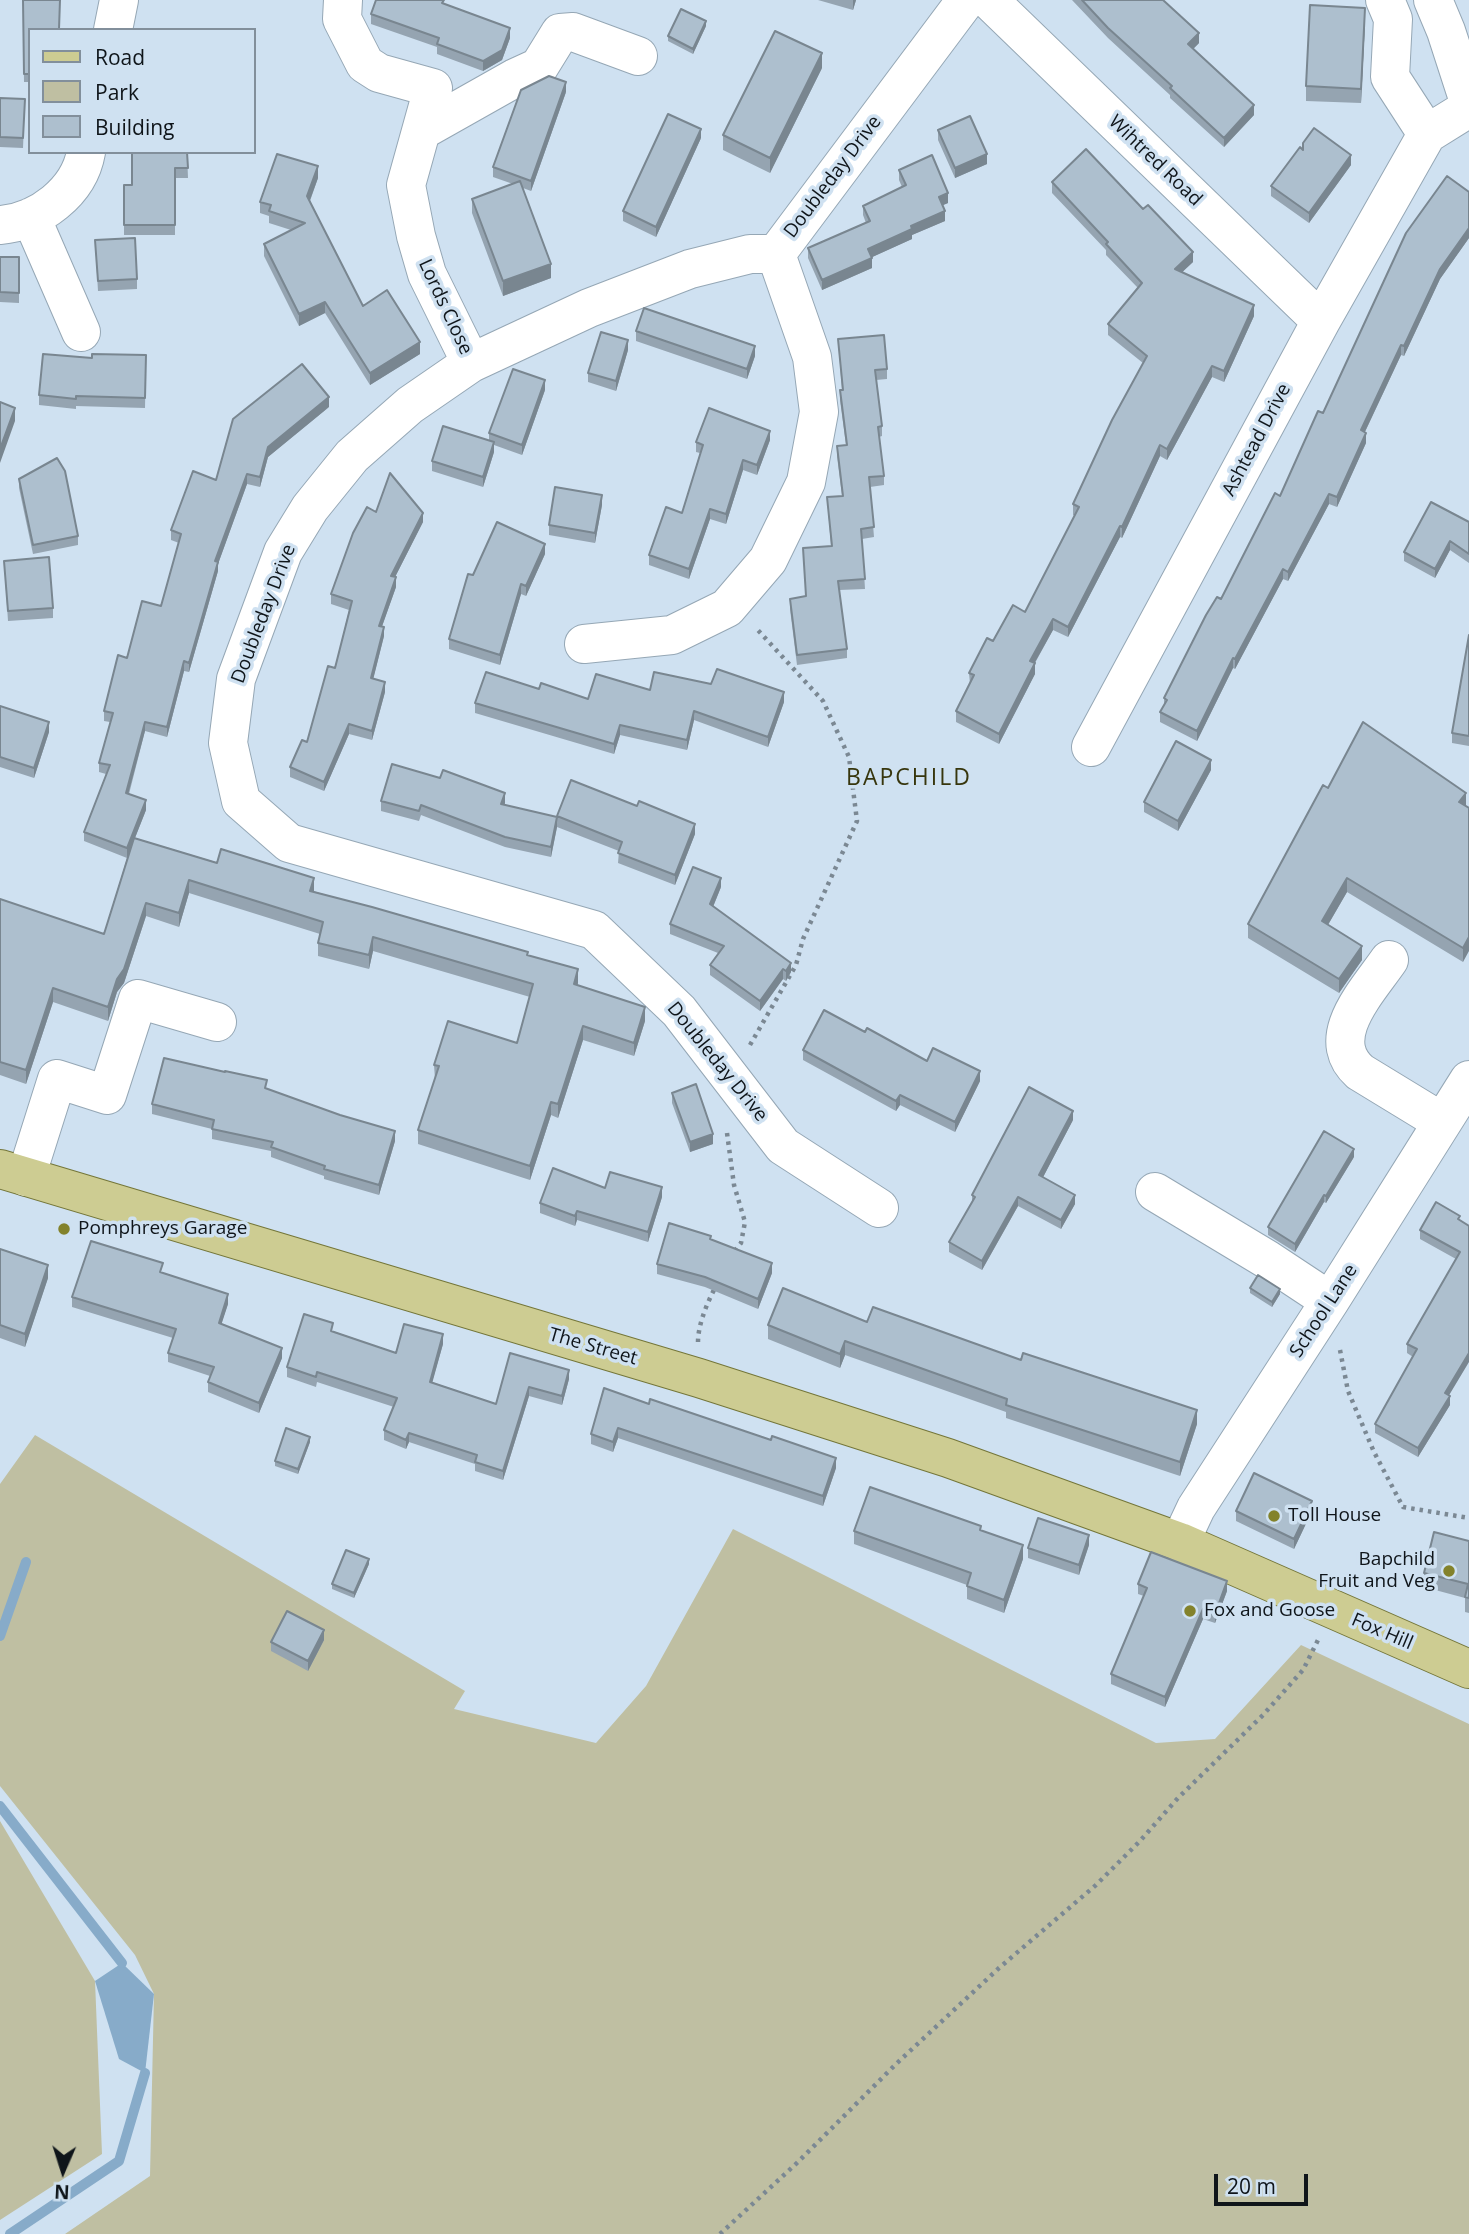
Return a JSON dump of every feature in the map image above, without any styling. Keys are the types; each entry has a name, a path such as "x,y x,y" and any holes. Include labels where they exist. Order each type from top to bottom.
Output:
{"main road":[{"name":"The Street","path":"13,1173 699,1378 948,1458 1180,1542"},
{"name":"Fox Hill","path":"1180,1542 1469,1670"}],"street":[{"path":"113,28 119,0"},
{"name":"Lords Close","path":"343,0 342,19 365,64 379,73 433,88 406,185 427,274 471,363"},
{"name":"Doubleday Drive","path":"879,1208 783,1146 679,1011 594,930 289,843 241,801 228,743 236,679 283,552 310,508 352,456 410,405 471,363 589,308 690,269 750,254 776,254 966,0"},
{"name":"Wihtred Road","path":"989,0 1321,321"},
{"path":"1385,0 1393,19 1390,76 1427,134"},
{"path":"1433,0 1469,102"},
{"path":"421,131 539,67 560,33 573,32 638,55"},
{"name":"Ashtead Drive","path":"1091,747 1321,321 1427,134 1469,108"},
{"path":"80,332 16,221 45,210 70,189 78,176 85,154"},
{"path":"584,644 672,635 727,608 768,561 806,482 819,412 812,357 776,254"},
{"path":"1389,960 1353,1014 1345,1032 1344,1047 1349,1063 1442,1122"},
{"path":"13,1173 57,1079 107,1095 138,999 217,1022"},
{"name":"School Lane","path":"1180,1542 1196,1508 1469,1080"},
{"path":"1154,1192 1268,1260 1330,1301"}],"path":[{"path":"727,608 748,621 823,702 849,757 857,821 803,939 796,965 746,1054 743,1072 748,1100 727,1126 734,1185 746,1222 741,1243 729,1262"},
{"path":"699,1378 698,1335 709,1297 719,1280"},
{"path":"1330,1301 1348,1391 1374,1452 1402,1507 1469,1518"},
{"path":"720,2234 978,1987 1096,1885 1178,1798 1264,1715 1303,1670 1332,1611"}],"green space":[{"path":"35,1435 465,1691 454,1709 596,1743 646,1686 733,1529 1156,1743 1215,1739 1301,1645 1469,1724 1469,2234 65,2234 150,2176 154,1994 135,1955 0,1786 0,1484"},
{"path":"0,1821 95,1981 102,2154 0,2220"}],"water":[{"path":"122,1963 154,1994 145,2073 119,2059 95,1981"}],"building":[{"path":"23,0 60,0 59,28 28,28 28,74 24,74"},
{"path":"376,0 444,0 442,3 510,28 502,50 483,61 437,44 439,38 371,14"},
{"path":"1082,0 1163,0 1199,33 1188,44 1254,105 1224,138"},
{"path":"1310,5 1365,8 1361,89 1306,86"},
{"path":"681,9 706,21 693,49 668,36"},
{"path":"775,31 822,53 770,158 723,135"},
{"path":"549,76 566,82 531,181 493,167 521,90"},
{"path":"0,98 25,99 23,138 0,137"},
{"path":"668,114 701,129 656,227 623,211"},
{"path":"970,116 987,154 955,168 938,130"},
{"path":"1314,128 1351,155 1309,213 1271,186 1300,147 1303,150 1303,143"},
{"path":"1086,149 1143,209 1148,205 1193,252 1175,269 1254,305 1224,371 1212,366 1167,449 1160,445 1122,527 1120,526 1068,627 1053,619 1030,661 1035,663 999,734 956,711 974,675 969,673 987,638 993,641 1013,605 1025,612 1079,507 1073,504 1112,420 1147,356 1108,324 1142,283 1052,182"},
{"path":"132,154 187,154 188,168 175,168 175,225 124,225 124,185 132,185"},
{"path":"277,154 318,166 307,196 363,306 387,290 420,342 370,373 325,302 299,314 264,244 305,223 269,211 271,205 260,202"},
{"path":"932,155 948,193 939,197 945,211 868,249 872,258 822,280 808,248 870,221 863,206 906,185 899,170"},
{"path":"1447,176 1469,192 1469,228 1440,269 1404,346 1401,345 1361,430 1366,433 1337,497 1329,494 1288,572 1283,569 1235,659 1233,658 1197,731 1160,712 1167,700 1164,698 1206,615 1217,597 1221,599 1275,493 1280,496 1318,411 1323,413 1406,233"},
{"path":"520,181 551,264 503,281 472,199"},
{"path":"135,238 137,279 98,281 95,240"},
{"path":"0,257 19,257 19,293 0,292"},
{"path":"644,308 755,346 747,369 636,331"},
{"path":"601,332 628,340 616,381 588,373"},
{"path":"884,335 887,369 875,370 882,426 878,427 884,476 869,477 874,527 861,529 865,579 838,581 847,649 797,655 790,599 806,596 803,548 832,546 827,497 843,496 837,446 847,445 840,390 843,390 838,339"},
{"path":"43,354 92,358 92,354 146,355 145,398 76,396 76,399 39,395"},
{"path":"302,364 329,397 268,447 260,477 247,474 215,561 218,562 189,663 184,661 167,727 145,722 126,793 146,800 127,848 84,832 110,765 99,763 113,713 104,711 118,655 127,658 142,601 161,606 181,534 171,530 193,471 216,480 233,419"},
{"path":"513,369 545,380 522,445 489,433"},
{"path":"0,402 15,408 0,449"},
{"path":"709,408 770,431 757,465 743,460 726,514 710,509 689,569 649,555 666,507 682,513 703,445 696,442"},
{"path":"443,426 494,442 483,477 432,461"},
{"path":"57,458 65,471 78,536 33,545 19,479"},
{"path":"390,473 423,513 391,576 396,577 379,626 384,627 371,678 385,682 372,731 349,724 324,782 290,767 302,740 307,742 328,666 335,668 352,601 331,594 353,533 367,507 376,512"},
{"path":"555,487 602,495 595,533 549,525"},
{"path":"1431,502 1469,522 1469,554 1450,541 1435,569 1404,552"},
{"path":"497,522 545,544 526,586 521,584 500,655 449,639 468,574 473,575"},
{"path":"49,557 53,608 8,611 4,561"},
{"path":"1469,635 1469,736 1452,733"},
{"path":"717,669 784,692 768,737 694,711 687,740 620,725 614,744 475,703 486,672 539,689 541,683 588,699 596,674 650,690 654,672 711,684"},
{"path":"0,706 49,722 34,768 0,757"},
{"path":"1363,722 1466,793 1459,802 1469,808 1469,937 1463,948 1347,878 1322,921 1362,946 1339,979 1248,924 1323,785 1328,788"},
{"path":"1176,741 1211,760 1178,821 1144,802"},
{"path":"392,764 440,778 443,770 505,793 501,804 557,817 551,847 505,837 421,805 419,811 381,801"},
{"path":"571,780 637,806 639,801 695,824 675,875 618,853 622,842 557,816"},
{"path":"134,838 217,863 221,849 314,878 310,891 528,952 527,955 578,969 574,984 645,1007 634,1043 583,1026 558,1104 551,1102 530,1166 418,1130 439,1066 434,1065 448,1021 517,1043 533,984 373,937 369,955 318,943 323,922 189,880 179,913 146,903 108,1007 53,988 26,1070 0,1062 0,899 104,934"},
{"path":"693,867 721,878 710,904 791,963 786,971 783,969 760,1001 710,965 724,946 670,924"},
{"path":"824,1010 865,1032 867,1028 927,1061 933,1048 980,1071 955,1122 900,1095 896,1101 803,1050"},
{"path":"164,1058 267,1080 265,1088 395,1131 379,1185 324,1169 325,1166 271,1147 273,1142 212,1129 214,1120 152,1104"},
{"path":"696,1084 713,1134 690,1142 672,1093"},
{"path":"1029,1087 1073,1111 1039,1175 1075,1195 1061,1220 1018,1197 982,1261 949,1242 975,1197 972,1195"},
{"path":"1324,1131 1354,1149 1295,1244 1268,1227"},
{"path":"553,1168 605,1188 610,1172 662,1187 648,1232 577,1211 575,1216 540,1203"},
{"path":"1436,1202 1460,1216 1458,1219 1469,1226 1469,1353 1445,1393 1450,1396 1418,1448 1375,1424 1417,1349 1407,1344 1460,1252 1420,1230"},
{"path":"669,1223 711,1236 710,1239 772,1263 758,1299 705,1277 657,1264"},
{"path":"91,1241 163,1263 160,1272 228,1294 219,1323 282,1348 259,1403 208,1382 214,1367 168,1353 176,1329 72,1297"},
{"path":"0,1249 48,1265 25,1334 0,1325"},
{"path":"1258,1275 1280,1289 1272,1302 1250,1288"},
{"path":"783,1288 867,1322 873,1307 1021,1360 1023,1353 1197,1410 1180,1462 1006,1405 1007,1399 845,1341 840,1354 768,1325"},
{"path":"304,1314 333,1323 331,1331 396,1353 404,1324 443,1334 430,1382 496,1404 510,1353 569,1370 562,1396 529,1387 503,1471 475,1462 477,1455 409,1433 406,1440 384,1430 397,1398 317,1372 316,1377 287,1367"},
{"path":"604,1388 649,1404 650,1399 771,1440 772,1436 836,1458 823,1496 618,1428 613,1442 591,1434"},
{"path":"286,1428 310,1437 298,1469 275,1461"},
{"name":"Toll House","path":"1254,1473 1312,1501 1294,1539 1236,1511"},
{"path":"870,1487 981,1526 980,1530 1023,1545 1004,1600 967,1586 971,1573 854,1531"},
{"path":"1038,1518 1089,1535 1079,1565 1028,1548"},
{"name":"Bapchild Fruit and Veg","path":"1434,1532 1469,1541 1469,1598 1465,1597 1468,1584 1424,1573"},
{"path":"346,1550 369,1559 354,1593 332,1584"},
{"path":"1151,1552 1227,1581 1215,1614 1203,1609 1165,1697 1111,1674 1147,1588 1138,1584"},
{"path":"287,1611 324,1630 308,1661 271,1642"}],"waterway":[{"path":"0,1636 26,1562"},
{"path":"0,1806 122,1963"},
{"path":"10,2234 119,2161 145,2073"}],"place":[{"name":"Pomphreys Garage","path":"64,1229"},
{"name":"Toll House","path":"1274,1516"},
{"name":"Bapchild Fruit and Veg","path":"1449,1571"},
{"name":"Fox and Goose","path":"1190,1611"}],"district":[{"name":"BAPCHILD","path":"909,778"}]}
